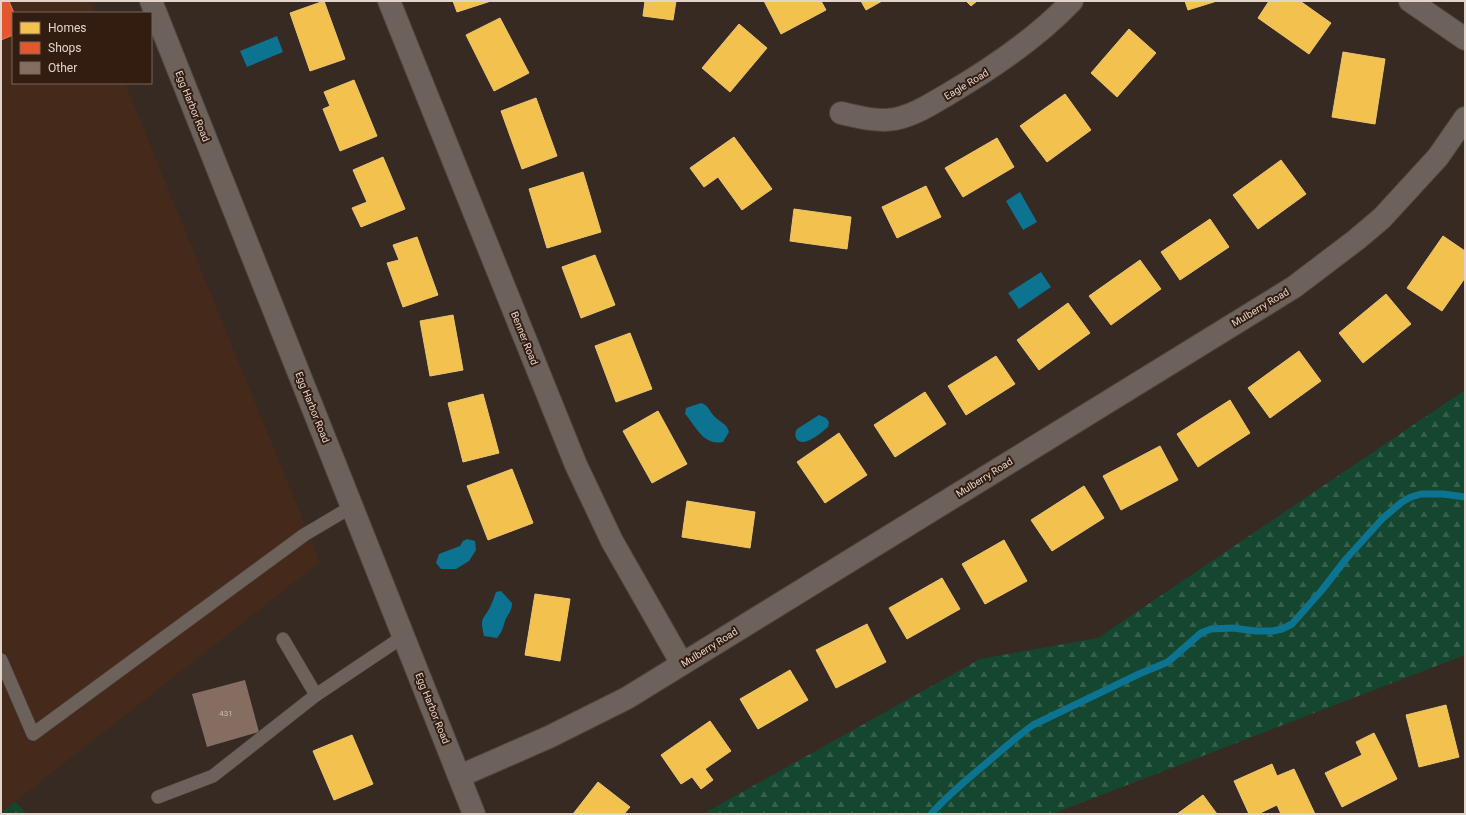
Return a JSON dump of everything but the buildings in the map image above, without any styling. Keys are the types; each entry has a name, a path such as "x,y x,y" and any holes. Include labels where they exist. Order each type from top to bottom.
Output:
{"street":[{"name":"Egg Harbor Road","path":"151,1 474,814"},
{"name":"Benner Road","path":"390,1 576,465 612,541 682,664"},
{"name":"Eagle Road","path":"841,113 867,119 895,119 923,109 991,68 1019,49 1072,1"},
{"path":"1410,1 1465,39"},
{"name":"Mulberry Road","path":"460,776 517,752 627,698 1294,287 1356,240 1382,218 1438,157 1465,118"}],"lane":[{"path":"1,660 34,734 304,535 352,506"},
{"path":"158,797 213,776 316,695 404,636"},
{"path":"283,639 316,695"}],"shaded area":[{"path":"1,1 91,1 96,12 12,12 12,84 125,84 320,562 1,813"}],"green space":[{"path":"1465,390 1465,655 1052,814 703,814 980,659 1098,638"},
{"path":"15,802 27,814 1,814 1,813"}],"water":[{"path":"277,36 283,52 247,67 240,51"},
{"path":"1020,192 1037,222 1023,230 1006,201"},
{"path":"1041,272 1051,287 1019,309 1008,293"},
{"path":"701,403 707,407 716,418 725,424 728,429 729,432 723,442 710,441 705,438 685,414 686,408"},
{"path":"819,415 826,418 829,422 828,427 812,439 803,442 799,441 795,436 797,429"},
{"path":"467,539 475,541 476,550 469,561 456,569 441,569 436,563 439,554 460,546 463,541"},
{"path":"501,591 512,603 511,611 506,618 497,638 484,636 482,621 496,592"}],"waterway":[{"path":"931,814 963,783 1033,725 1139,674 1168,662 1201,633 1211,629 1233,628 1255,631 1273,631 1282,629 1292,624 1322,590 1346,559 1383,518 1402,502 1421,494 1443,494 1465,497"}]}
